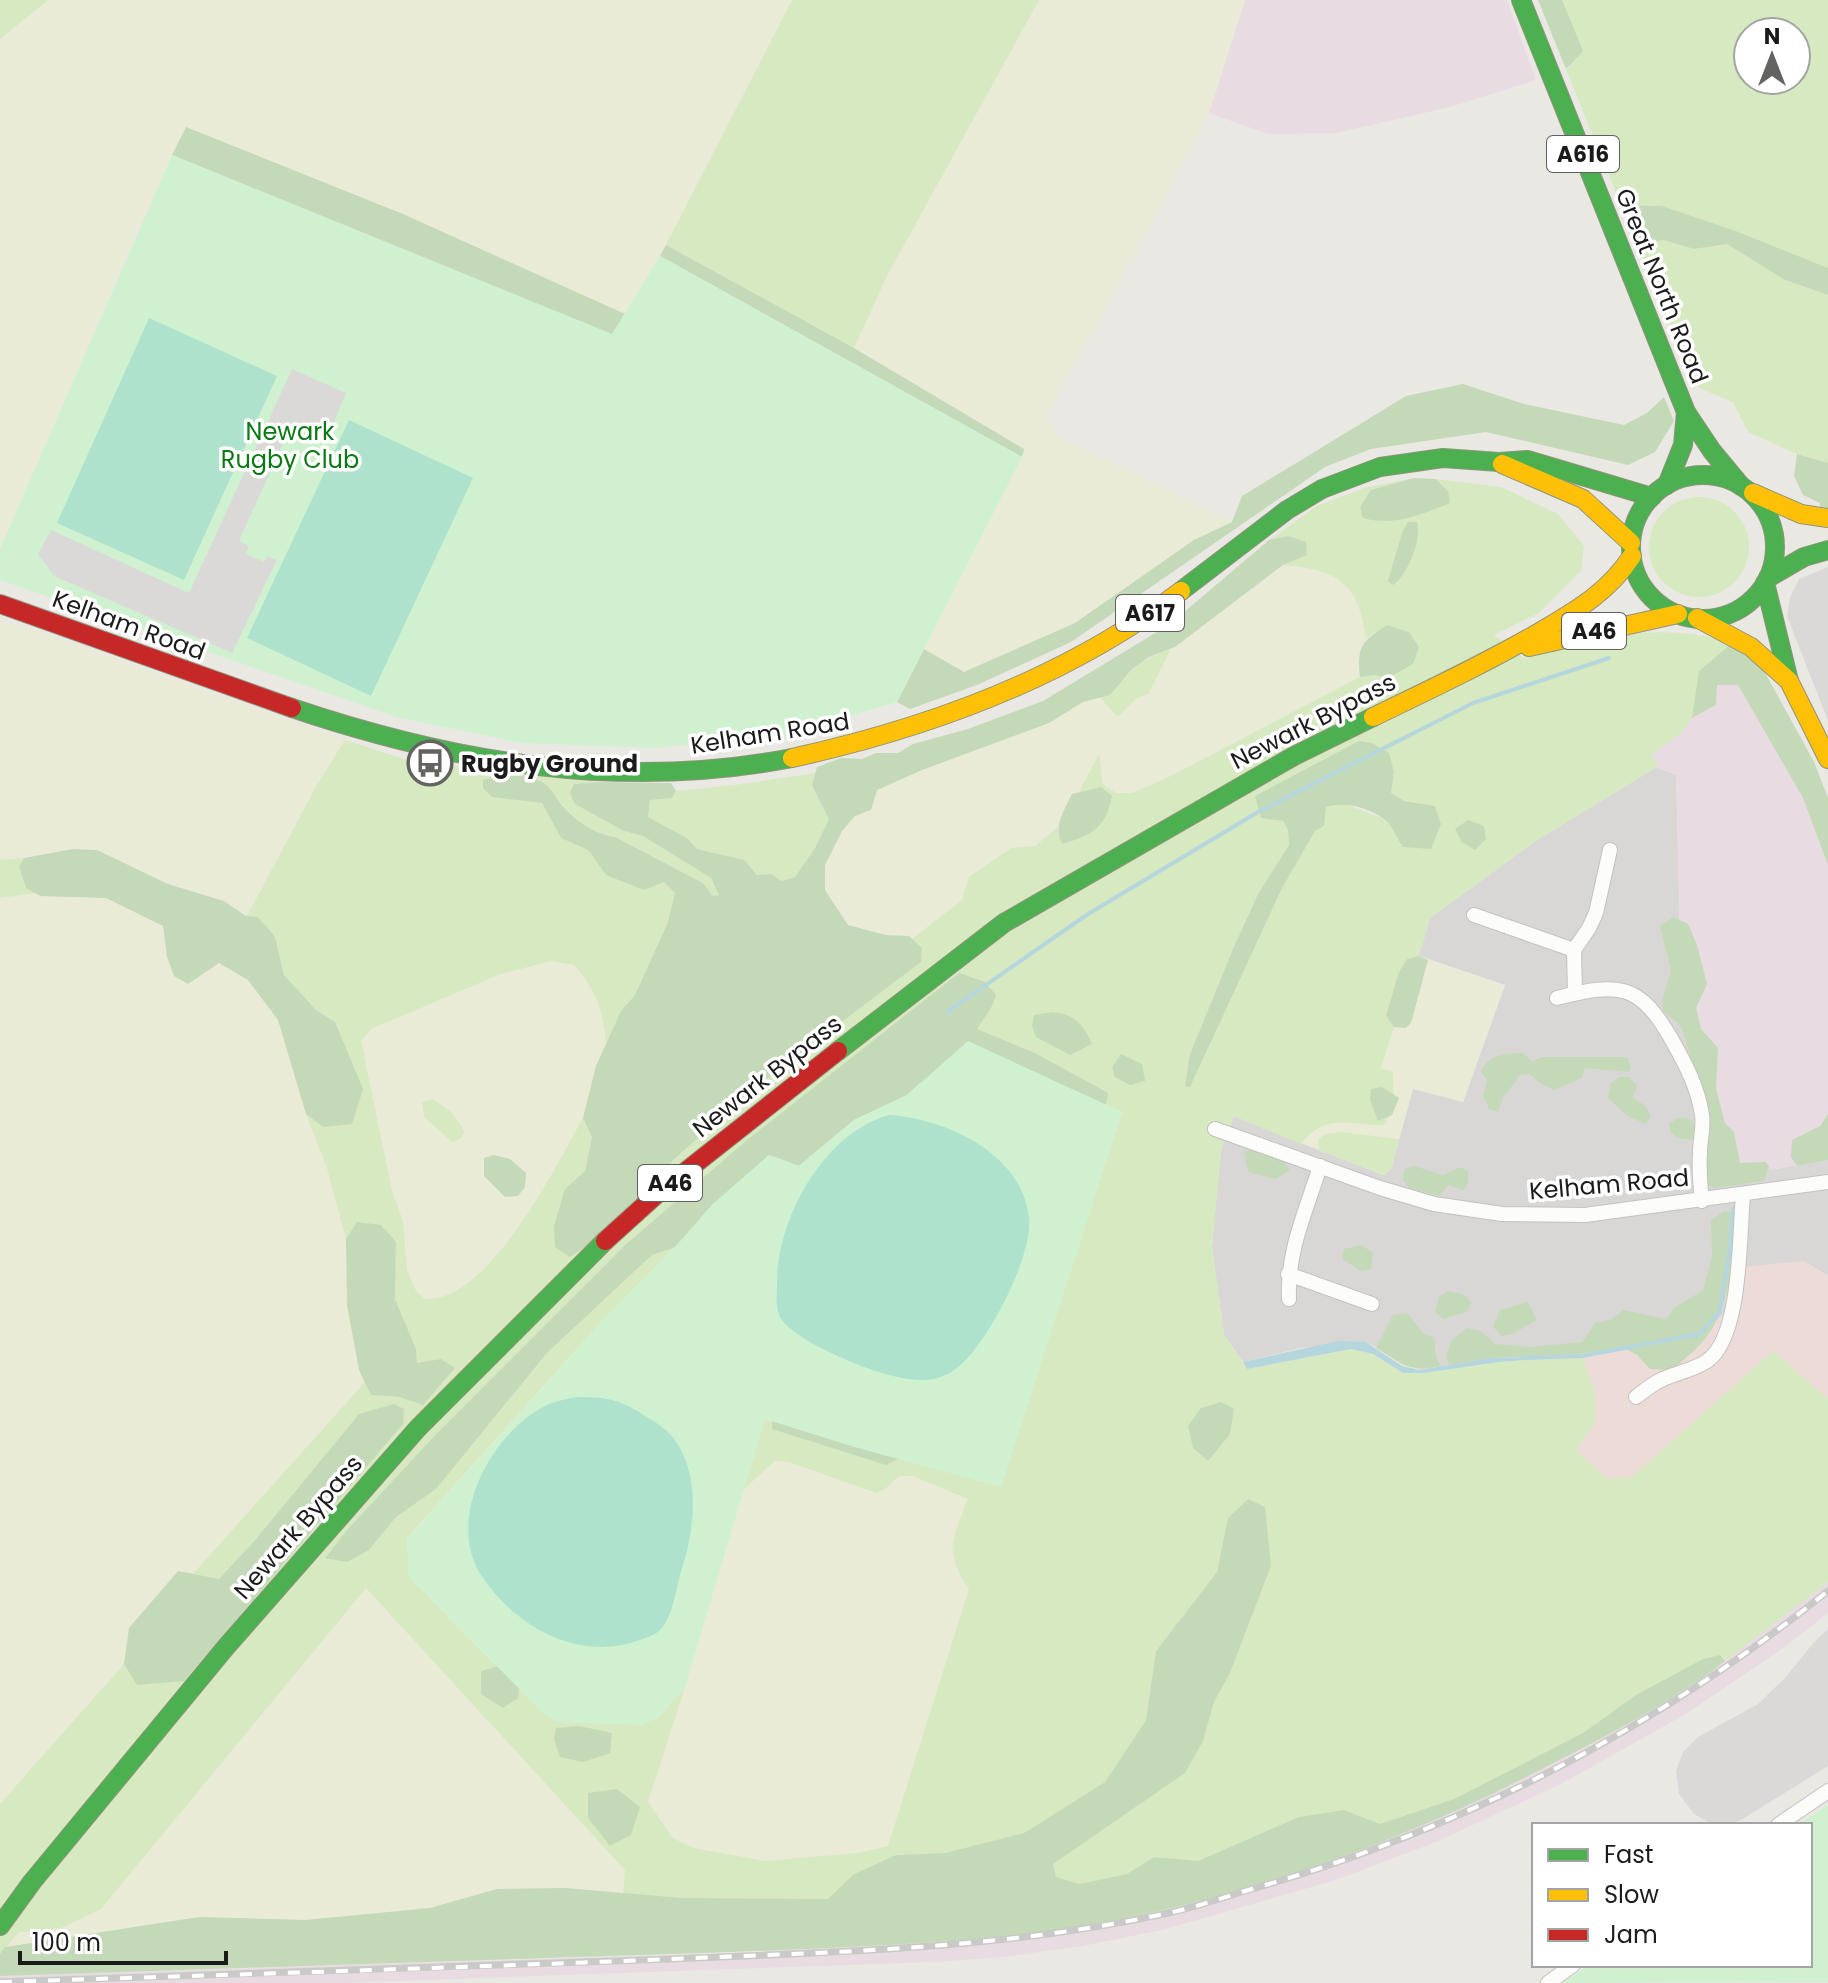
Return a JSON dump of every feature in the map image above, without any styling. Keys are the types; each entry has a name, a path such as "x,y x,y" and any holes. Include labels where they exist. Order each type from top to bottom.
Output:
{"main road":[{"name":"Great North Road","path":"1521,0 1686,412 1712,451 1744,488"},
{"name":"Great North Road","path":"1667,485 1683,445 1686,412"},
{"name":"Kelham Road","path":"0,604 288,707 408,744 489,760 562,769 642,773 701,771 788,759 865,742 994,696 1104,643 1179,593 1287,510 1349,477 1380,467 1443,458 1499,462 1528,460 1652,497"},
{"name":"Kelham Road","path":"1499,462 1583,499 1631,550"},
{"path":"1828,518 1801,514 1720,477 1704,475 1681,478 1652,497 1637,518 1631,550 1637,575 1647,592 1661,605 1678,614 1697,618 1712,618 1734,612 1752,599 1766,581 1796,561 1828,550"},
{"path":"1744,488 1767,513 1774,535 1774,558 1766,581 1789,681 1828,759"},
{"name":"Newark Bypass","path":"1,1925 32,1882 326,1530 418,1428 590,1255 657,1194 1004,923 1294,756 1511,650 1533,633 1583,608 1622,575 1631,550"},
{"name":"Newark Bypass","path":"1511,650 1678,614"},
{"path":"1697,618 1751,647 1789,681"}],"street":[{"path":"1575,993 1574,950 1596,913 1610,850"},
{"path":"1491,903 1480,917 1574,950"},
{"path":"1557,998 1599,989 1625,991 1650,1006 1661,1020 1684,1060 1699,1098 1703,1118 1699,1177 1702,1201"},
{"name":"Kelham Road","path":"1215,1129 1434,1204 1512,1215 1578,1216 1743,1196 1828,1182"},
{"path":"1289,1299 1291,1256 1320,1166"},
{"path":"1636,1397 1658,1381 1708,1360 1724,1339 1731,1318 1743,1196"},
{"path":"1288,1274 1372,1304"},
{"path":"1781,1823 1828,1791"},
{"path":"1548,1983 1570,1967"}],"shaded area":[{"path":"1245,0 1507,0 1536,80 1450,107 1337,133 1268,134 1209,113"},
{"path":"292,369 346,393 328,436 293,421 239,541 249,546 246,554 264,562 267,556 277,560 232,653 54,576 38,554 51,530 189,593"},
{"path":"1828,567 1828,721 1787,616 1790,597 1799,579"},
{"path":"1731,644 1814,762 1828,798 1828,1160 1716,1179 1712,1115 1680,931 1676,775 1657,767 1651,755 1682,732 1692,718 1696,699"},
{"path":"1657,767 1676,775 1680,931 1712,1115 1717,1179 1828,1160 1828,1276 1804,1261 1699,1334 1582,1356 1489,1358 1420,1370 1366,1342 1301,1348 1243,1362 1224,1335 1212,1247 1221,1150 1234,1116 1384,1175 1391,1169 1413,1088 1463,1102 1505,985 1419,956 1430,918 1537,840"},
{"path":"1804,1261 1828,1276 1828,1399 1773,1351 1632,1477 1607,1479 1576,1450 1595,1422 1595,1392 1582,1356 1699,1334 1724,1314 1730,1268"},
{"path":"1828,1582 1828,1613 1785,1647 1686,1714 1561,1784 1436,1842 1336,1880 1162,1930 1083,1946 1004,1957 934,1962 341,1983 0,1983 0,1976 732,1953 935,1943 1030,1934 1185,1904 1263,1883 1375,1845 1715,1668"},
{"path":"1828,1629 1828,1766 1741,1820 1710,1823 1694,1814 1679,1794 1676,1771 1683,1752 1698,1737 1758,1704 1785,1678"}],"green space":[{"path":"0,0 48,0 0,39"},
{"path":"48,0 792,0 660,256 625,314 402,214 186,127 141,221 0,549 0,39"},
{"path":"792,0 1039,0 887,276 854,348 666,245"},
{"path":"1039,0 1245,0 1209,113 1107,307 1046,414 1055,434 1232,522 1194,540 1075,623 964,672 924,649 1024,449 854,348 887,276"},
{"path":"1538,0 1562,0 1583,51 1566,69"},
{"path":"1562,0 1828,0 1828,268 1736,231 1662,206 1621,205 1566,69 1570,66"},
{"path":"186,127 403,214 625,314 570,424 599,329 172,155"},
{"name":"Newark Rugby Club","path":"172,155 612,334 660,256 1022,457 897,702 784,735 656,748 522,743 396,717 0,580 0,549"},
{"path":"1621,205 1662,206 1736,231 1828,268 1828,295 1785,280 1727,244 1694,249 1663,240 1637,246"},
{"path":"1663,240 1694,249 1727,244 1785,280 1828,295 1828,463 1797,454 1748,432 1733,402 1699,388 1637,246"},
{"path":"666,245 854,348 1024,449 1022,457 660,256"},
{"path":"149,318 277,376 184,580 57,523"},
{"path":"1463,384 1524,404 1624,425 1647,413 1664,397 1674,421 1655,452 1628,465 1486,432 1371,449 1325,467 1071,642 977,685 910,709 897,702 924,649 964,672 1075,623 1194,540 1232,522 1242,496 1406,396"},
{"path":"349,420 473,478 371,696 247,638"},
{"path":"1797,454 1828,463 1828,508 1820,507 1820,503 1803,495 1794,476"},
{"path":"1414,478 1371,490 1448,491 1436,479 1501,487 1558,514 1584,546 1581,571 1539,613 1494,635 1524,658 1574,644 1653,632 1706,637 1731,644 1696,699 1692,718 1682,732 1651,755 1658,763 1657,767 1537,840 1430,918 1419,956 1407,959 1386,1015 1394,1027 1381,1068 1393,1072 1393,1093 1392,1106 1384,1125 1329,1124 1320,1127 1301,1144 1234,1116 1221,1150 1212,1247 1224,1335 1247,1369 1351,1349 1373,1354 1403,1373 1582,1356 1595,1392 1595,1422 1576,1450 1607,1479 1632,1477 1773,1351 1828,1399 1828,1582 1725,1661 1720,1655 1636,1695 1583,1733 1454,1799 1380,1824 1344,1810 1299,1817 1198,1861 1154,1857 1128,1874 1080,1884 1056,1877 1052,1864 1105,1826 1203,1741 1214,1702 1230,1673 1271,1566 1228,1518 1217,1572 1156,1651 1146,1720 1105,1782 1024,1833 945,1853 896,1855 854,1874 828,1899 682,1898 623,1894 625,1870 366,1588 101,1909 61,1928 19,1932 0,1954 0,1804 124,1664 137,1685 184,1680 353,1481 359,1414 219,1579 192,1575 365,1382 372,1395 399,1397 423,1405 455,1368 441,1359 417,1363 416,1349 395,1299 396,1241 357,1222 346,1239 327,1168 306,1114 323,1127 335,1022 316,1010 284,975 275,937 247,916 318,783 345,740 429,767 437,764 599,782 624,831 643,836 711,878 720,894 713,896 703,883 584,824 567,810 545,783 492,797 542,803 561,838 588,850 606,875 664,882 675,893 668,922 635,995 621,1011 606,1044 601,1011 588,984 574,965 551,961 501,974 371,1029 361,1041 392,1191 403,1221 407,1270 416,1291 425,1299 449,1294 472,1279 495,1257 537,1198 583,1118 592,1137 585,1171 565,1189 663,1178 672,1161 752,1090 921,962 922,948 912,939 962,900 969,877 1011,848 1035,846 1058,827 1057,835 1101,787 1079,792 1099,754 1103,784 1116,793 1132,793 1169,777 1360,677 1376,675 1387,625 1366,638 1357,603 1342,582 1318,570 1283,565 1307,555 1288,536 1269,540 1317,506 1364,488","holes":["1394,772 1391,793 1404,801 1435,806 1386,820 1341,802 1326,807 1282,888 1190,1086 1186,1086 1190,1054 1233,949 1258,894 1289,845 1288,830 1283,821 1261,818","991,1008 976,1029 1035,1053 1107,1093 1106,1105 1122,1112 1001,1486 851,1446 765,1419 744,1489 775,1461 789,1462 876,1493 899,1476 913,1476 968,1499 958,1524 953,1554 969,1589 888,1846 858,1853 766,1861 693,1848 673,1838 648,1802 685,1687 658,1718 558,1722 542,1712 409,1577 407,1538 600,1323 675,1247 652,1255 547,1353 436,1489 396,1517 369,1550 325,1557 441,1429 624,1246 747,1140 853,1058"]},
{"path":"1414,478 1436,479 1448,491 1450,503 1396,520 1363,518 1360,507 1371,490"},
{"path":"1699,497 1718,501 1735,511 1745,528 1749,547 1745,566 1735,583 1718,593 1699,597 1680,593 1663,583 1653,566 1649,547 1653,528 1663,511 1680,501"},
{"path":"1408,522 1417,522 1416,547 1409,565 1393,585 1388,581"},
{"path":"1288,536 1306,542 1307,555 1283,565 1175,647 1149,657 1132,669 1110,695 1083,702 1049,723 877,790 871,810 855,816 842,831 825,865 825,890 848,925 886,935 909,936 922,948 921,962 752,1090 672,1161 664,1178 597,1239 570,1257 555,1247 554,1226 565,1189 585,1171 592,1137 583,1118 596,1066 621,1011 635,995 668,922 675,893 664,882 644,890 606,875 588,850 561,838 542,803 492,797 483,788 483,780 515,776 539,780 578,821 703,883 713,896 719,895 711,878 643,836 624,831 575,804 570,793 574,784 671,783 676,791 672,798 650,800 648,817 687,838 697,849 744,860 757,875 772,874 781,881 795,877 815,848 829,819 812,786 817,767 841,758 862,759 876,753 898,753 913,744 968,729 1043,701 1170,624 1269,540"},
{"path":"1283,565 1335,574 1351,590 1366,638 1358,653 1360,677 1169,777 1132,793 1116,793 1103,784 1099,755 1079,792 1072,794 1058,827 1035,846 1011,849 962,900 912,939 848,925 825,890 825,865 842,831 855,816 871,810 877,790 1049,723 1083,702 1100,697 1119,717 1136,699 1149,692 1171,649"},
{"path":"0,621 37,631 345,740 318,783 247,916 224,901 73,849 0,860"},
{"path":"1387,625 1409,632 1419,647 1413,664 1388,678 1376,675 1360,677 1360,651 1371,636"},
{"path":"1731,644 1763,669 1814,762 1828,798 1828,865 1803,798 1738,685 1717,685 1716,705 1692,718 1699,671"},
{"path":"1171,649 1149,693 1136,699 1118,717 1100,697 1115,688 1139,664"},
{"path":"1359,741 1372,743 1389,753 1394,772 1391,793 1404,801 1435,806 1441,824 1431,849 1403,847 1387,821 1371,811 1348,805 1326,807 1324,826 1315,831 1282,888 1190,1087 1185,1086 1190,1054 1233,949 1258,894 1289,845 1288,830 1283,821 1261,818 1255,796"},
{"path":"816,773 812,787 829,819 815,848 795,877 780,881 772,874 757,875 719,854 697,849 687,838 648,817 650,800 672,798 676,791"},
{"path":"1101,787 1112,796 1101,823 1089,834 1062,844 1059,825 1072,794"},
{"path":"1468,820 1484,826 1486,839 1475,850 1462,842 1455,829"},
{"path":"73,849 97,850 168,884 224,901 246,916 258,917 275,937 284,975 316,1010 335,1022 363,1089 352,1124 323,1127 306,1114 278,1020 248,980 219,963 188,984 174,976 167,957 163,926 106,898 40,896 26,888 19,867 24,858"},
{"path":"24,858 19,868 26,888 35,893 0,898 0,860"},
{"path":"35,893 40,896 106,898 163,926 167,957 188,984 219,963 248,980 278,1020 306,1114 327,1168 346,1239 347,1305 359,1370 365,1382 192,1575 177,1571 129,1628 124,1664 0,1804 0,898"},
{"path":"1673,917 1688,924 1707,984 1696,1008 1701,1029 1718,1048 1716,1089 1725,1123 1734,1132 1740,1163 1766,1162 1769,1167 1764,1181 1715,1188 1702,1183 1703,1158 1710,1133 1709,1116 1683,1032 1679,1024 1663,1011 1662,1001 1671,971 1660,926"},
{"path":"1419,956 1505,985 1463,1102 1413,1089 1391,1169 1384,1175 1290,1139 1376,1083"},
{"path":"1419,956 1428,960 1411,1023 1406,1028 1394,1027 1386,1016 1399,972 1407,959"},
{"path":"551,961 574,964 591,984 603,1013 606,1044 596,1066 583,1118 540,1195 490,1264 460,1291 439,1300 425,1300 416,1291 407,1270 403,1221 392,1191 361,1041 370,1029 501,974"},
{"path":"959,973 985,982 996,995 977,1029 1035,1053 1108,1093 1106,1105 1073,1090 920,1083 907,1095 854,1120 799,1166 769,1155 712,1205 676,1247 652,1255 547,1353 436,1489 396,1517 369,1550 347,1562 325,1558 441,1429 624,1246 747,1140"},
{"path":"1053,1012 1068,1015 1078,1022 1092,1044 1070,1055 1036,1037 1032,1026 1034,1015"},
{"path":"968,1041 1122,1112 1001,1487 765,1419 685,1687 658,1718 640,1725 558,1722 542,1712 409,1577 407,1539 600,1323 712,1205 769,1155 799,1166 854,1120 907,1095"},
{"path":"1523,1053 1532,1061 1542,1057 1627,1057 1631,1067 1629,1072 1585,1068 1582,1078 1554,1090 1529,1074 1520,1075 1503,1098 1498,1112 1489,1109 1483,1095 1487,1080 1481,1071 1493,1058"},
{"path":"1121,1054 1142,1064 1145,1081 1130,1085 1115,1077 1112,1067"},
{"path":"1619,1077 1629,1077 1637,1085 1633,1098 1646,1106 1651,1116 1646,1124 1627,1116 1608,1098 1611,1083"},
{"path":"1382,1087 1399,1098 1392,1115 1378,1121 1370,1100 1371,1089"},
{"path":"433,1099 452,1113 465,1132 460,1139 452,1142 424,1117 422,1102"},
{"path":"1828,1114 1828,1160 1797,1166 1791,1157 1792,1140 1820,1126"},
{"path":"889,1115 911,1118 957,1132 997,1158 1013,1175 1024,1196 1029,1219 1022,1262 994,1321 965,1361 951,1372 934,1379 887,1375 836,1355 793,1330 783,1321 777,1309 779,1256 796,1205 809,1181 844,1140 866,1125"},
{"path":"1678,1118 1690,1118 1696,1127 1693,1140 1671,1133 1669,1124"},
{"path":"1341,1132 1399,1139 1391,1169 1384,1175 1319,1150 1318,1140 1325,1134"},
{"path":"1257,1150 1283,1161 1290,1170 1276,1179 1248,1172 1244,1151"},
{"path":"494,1155 510,1159 526,1173 525,1187 518,1196 505,1197 484,1176 484,1158"},
{"path":"1414,1166 1443,1175 1460,1167 1468,1171 1468,1183 1463,1190 1448,1185 1440,1196 1409,1188 1403,1180 1404,1169"},
{"path":"1723,1212 1736,1212 1728,1290 1714,1326 1703,1341 1674,1367 1650,1369 1637,1355 1622,1347 1578,1354 1489,1358 1449,1365 1446,1355 1452,1340 1467,1328 1481,1331 1495,1344 1531,1347 1582,1342 1595,1323 1612,1319 1623,1310 1666,1319 1674,1308 1703,1290 1712,1256 1711,1220"},
{"path":"357,1222 381,1225 396,1242 395,1299 416,1349 417,1363 441,1359 455,1368 423,1405 399,1397 371,1395 359,1370 347,1305 346,1239"},
{"path":"1361,1245 1373,1253 1371,1269 1361,1271 1342,1259 1344,1249"},
{"path":"1448,1291 1463,1294 1471,1302 1468,1311 1444,1319 1435,1312 1439,1297"},
{"path":"1528,1302 1537,1320 1502,1336 1493,1327 1500,1310"},
{"path":"1407,1313 1424,1334 1434,1337 1436,1356 1441,1366 1412,1367 1376,1348 1393,1315"},
{"path":"577,1397 617,1401 663,1428 674,1439 690,1474 692,1524 674,1602 661,1629 634,1642 590,1646 549,1635 512,1611 483,1578 472,1555 468,1531 471,1505 479,1480 492,1457 508,1435 527,1418 547,1405"},
{"path":"1221,1402 1234,1409 1230,1434 1208,1461 1193,1448 1188,1426 1201,1408"},
{"path":"394,1404 404,1409 403,1424 184,1681 137,1685 124,1664 129,1628 178,1571 219,1579 359,1414"},
{"path":"772,1411 903,1456 886,1465 772,1429"},
{"path":"774,1461 789,1462 885,1489 899,1476 913,1476 968,1499 951,1546 956,1571 969,1589 888,1846 858,1853 766,1861 693,1848 673,1838 648,1803 744,1489"},
{"path":"1248,1499 1265,1507 1271,1566 1230,1673 1214,1702 1203,1741 1185,1773 1053,1864 1056,1877 1080,1884 1127,1874 1154,1857 1198,1861 1299,1817 1344,1810 1380,1824 1454,1799 1583,1733 1636,1695 1703,1659 1720,1655 1725,1661 1679,1693 1607,1735 1473,1803 1412,1830 1351,1854 1225,1894 1095,1924 986,1939 851,1947 0,1976 0,1954 5,1947 199,1917 305,1920 430,1908 497,1889 565,1888 682,1898 828,1899 854,1874 896,1855 945,1853 1024,1833 1105,1782 1146,1720 1156,1651 1217,1572 1228,1518"},
{"path":"366,1588 625,1870 623,1894 565,1888 497,1889 430,1908 305,1920 199,1917 5,1947 19,1932 61,1928 101,1909"},
{"path":"503,1665 520,1678 518,1698 503,1708 481,1694 481,1671"},
{"path":"579,1726 612,1733 610,1753 583,1762 560,1757 554,1739 556,1728"},
{"path":"617,1789 640,1807 631,1835 610,1846 588,1818 588,1793"},
{"path":"1828,1805 1828,1982 1563,1983 1586,1967 1812,1967 1812,1823 1801,1823"}],"water":[{"path":"1338,1341 1366,1342 1402,1366 1420,1370 1489,1358 1582,1356 1499,1362 1424,1373 1403,1373 1373,1354 1351,1349 1247,1369 1243,1362"}],"waterway":[{"path":"947,1012 1088,914 1258,812 1473,703 1609,658"},
{"path":"1522,1358 1582,1356 1699,1334 1719,1313 1733,1209"}],"railway":[{"path":"0,1982 856,1951 1038,1935 1171,1913 1330,1865 1407,1836 1555,1769 1696,1687 1828,1591"}],"traffic: fast":[{"path":"1521,0 1686,412 1741,486"},
{"path":"1667,485 1683,445 1686,412"},
{"path":"1181,591 1287,510 1322,489 1380,467 1443,458 1499,462 1528,460 1652,497"},
{"path":"1703,475 1730,481 1754,496 1769,520 1775,547 1769,574 1754,598 1730,613 1703,619 1676,613 1652,598 1637,574 1631,547 1637,520 1652,496 1676,481 1703,475"},
{"path":"1768,578 1804,557 1828,550"},
{"path":"1765,583 1789,681"},
{"path":"292,708 415,744 539,766 664,772 728,768 792,758"},
{"path":"838,1051 1004,923 1294,756 1373,717"},
{"path":"0,1926 32,1882 226,1647 418,1428 605,1241"}],"traffic: slow":[{"path":"1502,464 1583,499 1631,543"},
{"path":"1753,493 1801,514 1828,518"},
{"path":"1373,717 1565,617 1612,581 1632,556"},
{"path":"792,758 895,731 996,696 1092,649 1181,591"},
{"path":"1529,647 1678,614"},
{"path":"1697,618 1751,647 1789,681 1828,759"}],"traffic: jam":[{"path":"0,604 292,708"},
{"path":"605,1241 657,1194 838,1051"}],"place":[{"name":"Rugby Ground","path":"430,763"}]}
